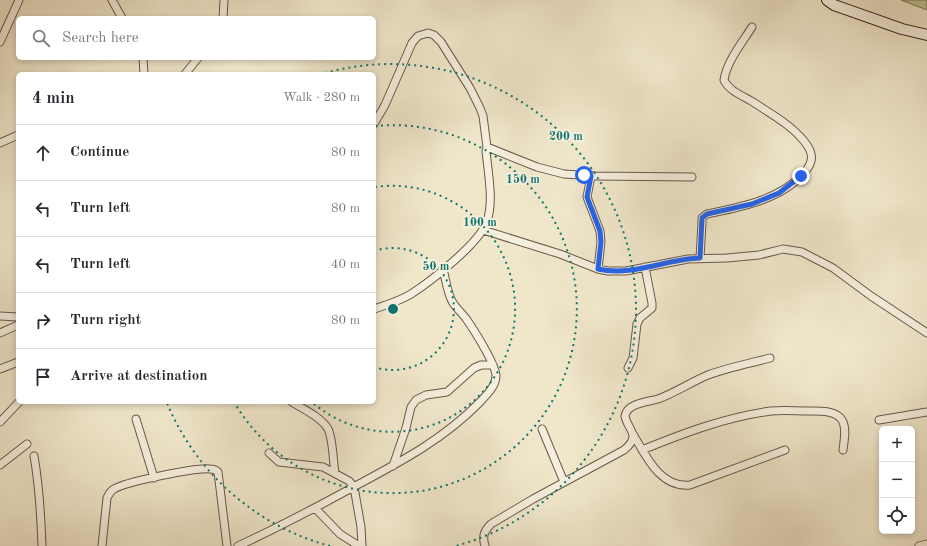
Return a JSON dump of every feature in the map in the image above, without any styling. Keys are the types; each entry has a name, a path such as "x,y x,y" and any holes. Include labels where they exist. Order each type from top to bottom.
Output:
{"street":[{"path":"0,42 19,0"},
{"path":"112,0 121,16"},
{"path":"223,16 224,0"},
{"path":"827,0 834,5 902,29 927,35"},
{"path":"700,258 702,218 707,214 752,204 779,193 801,176 811,162 812,156 810,149 796,131 777,117 730,88 724,80 725,72 729,64 752,27"},
{"path":"376,121 385,105 412,43 418,36 428,33 434,35 441,42 473,94 483,116 487,147 486,152 490,199 489,215 483,230 464,252 410,294 376,308"},
{"path":"143,60 144,72"},
{"path":"187,72 196,60"},
{"path":"0,143 16,136"},
{"path":"487,147 514,159 564,174 591,176 692,177"},
{"path":"591,176 587,197 600,231 601,242 598,269"},
{"path":"483,230 560,254 598,269 616,272 678,260 759,255 783,250 802,252 833,268 871,296 927,333"},
{"path":"628,368 633,358 637,324 640,318 652,308 645,267"},
{"path":"238,546 315,508 393,466 437,440 476,406 491,389 496,381 493,364 466,319 448,293 443,269"},
{"path":"0,316 16,317"},
{"path":"0,333 16,326"},
{"path":"770,358 709,374 659,398 630,408 626,410 625,416 633,434 652,466 671,482 682,486 690,485 785,450"},
{"path":"0,369 16,363"},
{"path":"393,466 405,432 411,407 416,400 426,395 447,392 474,368 481,365 493,364"},
{"path":"0,422 17,404"},
{"path":"295,404 323,423 328,429 335,473"},
{"path":"642,450 683,433 749,414 773,411 823,411 835,414 841,418 845,429 843,450"},
{"path":"879,420 927,412"},
{"path":"136,420 154,478"},
{"path":"542,429 564,482"},
{"path":"484,546 483,535 485,530 491,524 564,482 624,450 630,445 633,434"},
{"path":"0,465 27,444"},
{"path":"269,453 279,462 323,467 349,481 354,487 361,527 362,546"},
{"path":"34,456 42,546"},
{"path":"102,546 109,492 118,486 209,468 218,472 227,546"},
{"path":"315,508 340,534 358,546"},
{"path":"919,546 927,544"}],"green space":[{"path":"901,0 927,0 927,10"}],"route":[{"path":"584,175 591,176 587,197 600,231 601,242 598,269 616,272 678,260 700,258 702,218 707,214 752,204 779,193 801,176"}]}
